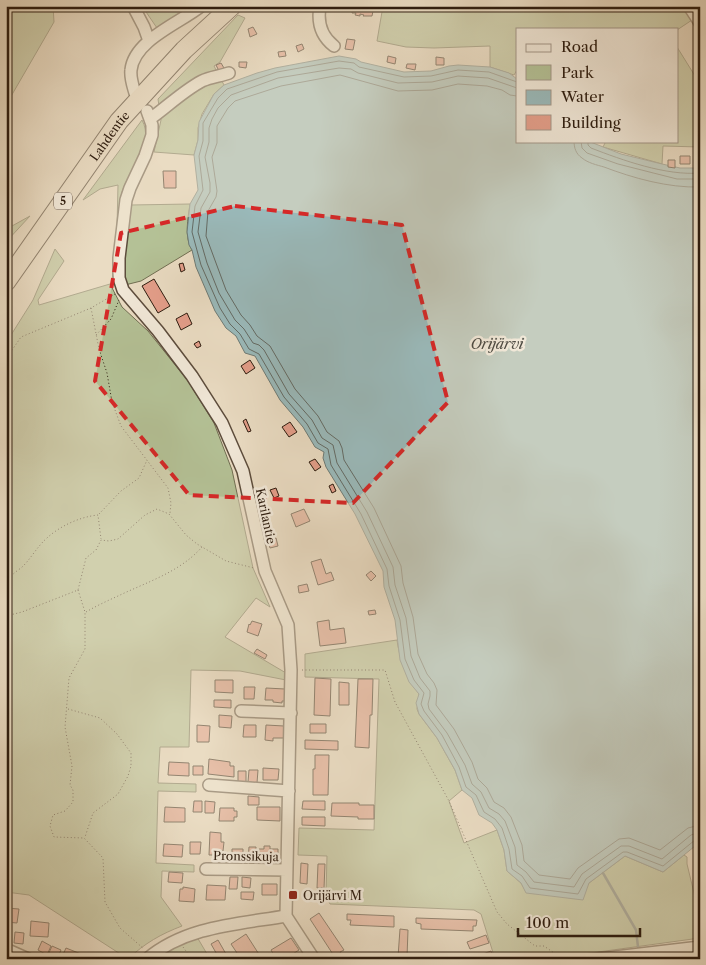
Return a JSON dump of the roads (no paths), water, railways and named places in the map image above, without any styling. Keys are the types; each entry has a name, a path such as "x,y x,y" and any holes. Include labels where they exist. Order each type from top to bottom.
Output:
{"highway":[{"name":"Lahdentie","path":"6,282 119,121 184,50 232,6"}],"street":[{"path":"133,6 149,41"},
{"path":"135,93 131,80 133,64 140,49 201,6"},
{"path":"320,6 320,21 325,39 334,46"},
{"path":"688,6 700,23"},
{"name":"Karilantie","path":"229,73 204,80 148,115 152,125 152,135 126,200 118,269 123,290 158,331 192,376 222,423 243,471 265,571 288,626 291,652 291,713 286,916"},
{"path":"241,711 291,713"},
{"path":"209,785 289,791"},
{"name":"Pronssikuja","path":"206,869 286,870"},
{"path":"147,955 177,939 208,929 286,916 314,959"},
{"path":"598,959 700,947"},
{"path":"6,952 10,951 28,959"}],"water":[{"name":"Orijärvi","path":"339,56 404,72 431,71 458,65 490,67 509,73 516,78 516,142 591,142 621,154 662,164 680,168 700,168 700,842 663,872 625,856 589,883 583,900 526,893 521,883 507,871 504,850 497,830 492,823 479,815 472,798 462,790 455,770 437,738 419,714 416,703 419,694 409,682 400,660 395,620 384,587 383,571 355,514 326,467 323,458 324,452 315,447 303,427 280,400 255,356 245,353 236,336 226,328 215,311 196,267 187,232 190,204 198,190 194,155 198,140 199,122 214,94 224,85 275,68"}],"waterway":[{"path":"603,873 636,930 638,947"}],"place":[{"name":"Orijärvi M","path":"293,895"}]}
